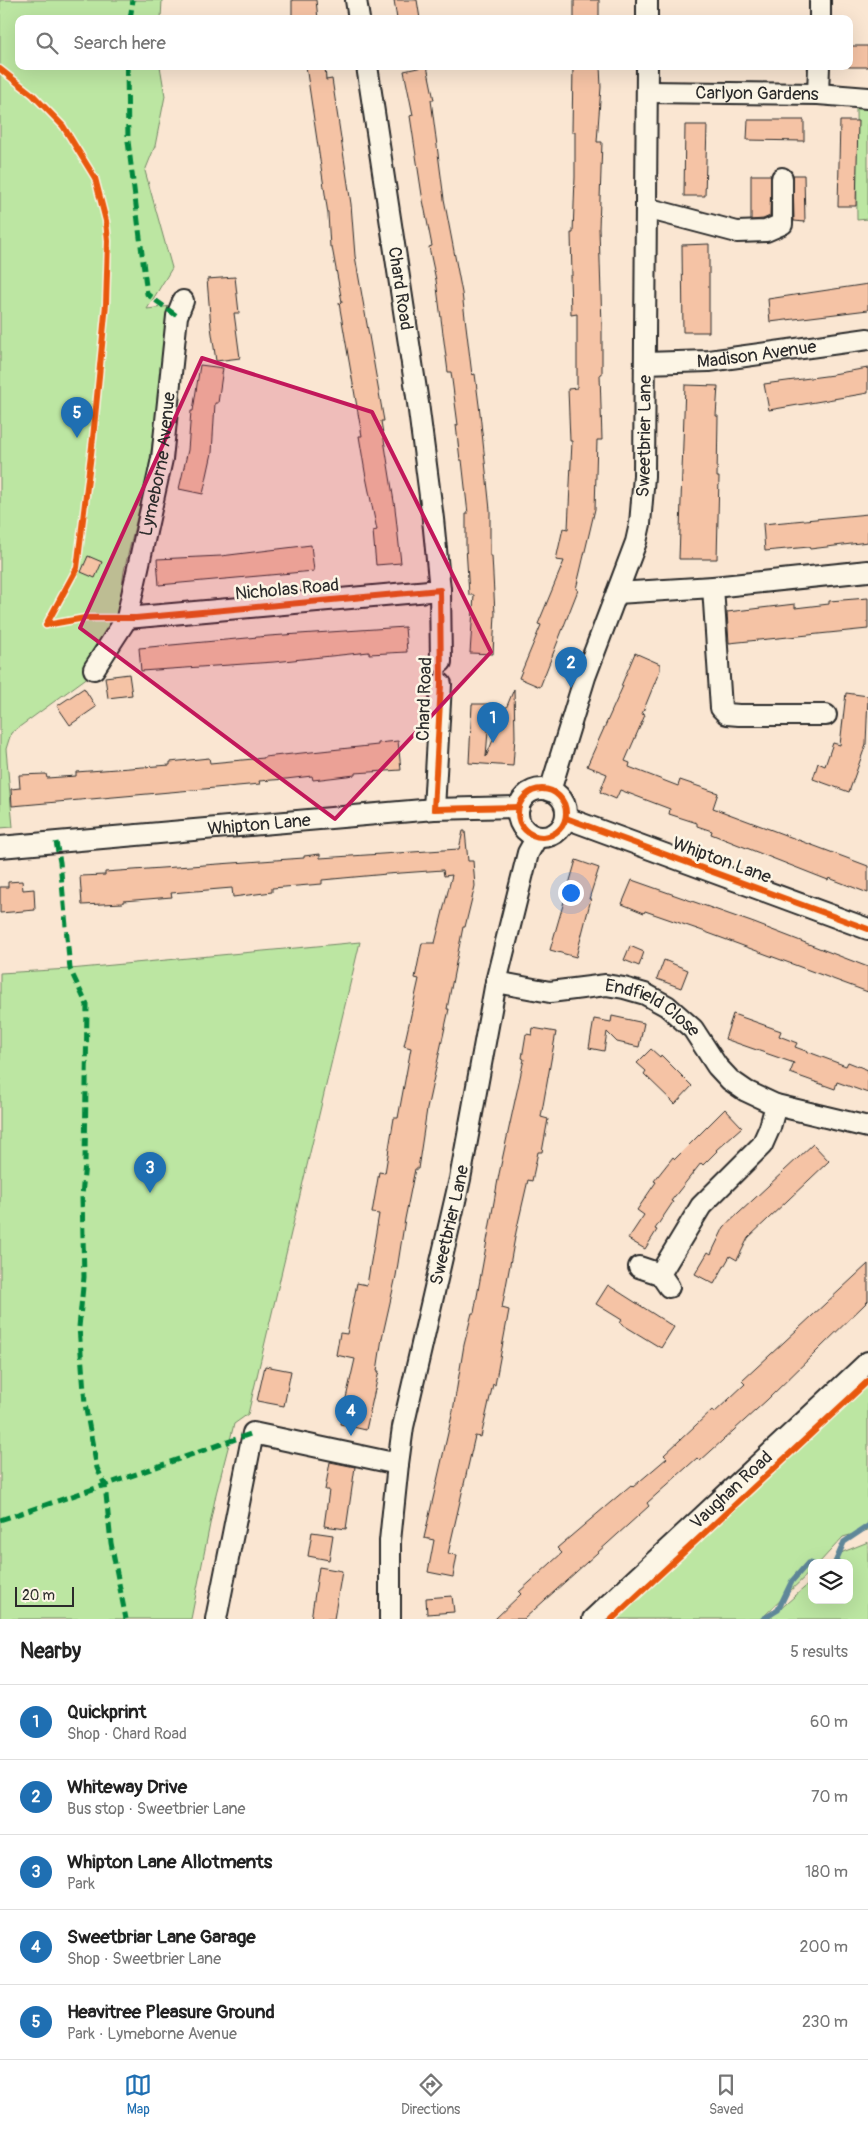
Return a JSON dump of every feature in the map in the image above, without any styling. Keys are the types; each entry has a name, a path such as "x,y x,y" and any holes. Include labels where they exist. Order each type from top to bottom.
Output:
{"street":[{"path":"356,0 358,15"},
{"path":"647,0 647,15"},
{"path":"820,0 820,15"},
{"name":"Chard Road","path":"368,70 418,403 440,590 441,662"},
{"name":"Sweetbrier Lane","path":"550,791 585,676 636,542 640,524 644,476 647,70"},
{"path":"818,94 819,70"},
{"name":"Carlyon Gardens","path":"647,92 818,94 868,98"},
{"path":"646,208 737,232 766,231 782,224 782,178"},
{"name":"Lymeborne Avenue","path":"131,618 162,459 177,316 183,301"},
{"name":"Madison Avenue","path":"645,363 709,361 868,339"},
{"path":"617,593 713,587 868,571"},
{"path":"713,587 721,708 727,714 738,715 826,715"},
{"name":"Nicholas Road","path":"131,618 440,590"},
{"path":"94,668 131,618"},
{"name":"Chard Road","path":"434,809 441,684"},
{"path":"535,790 550,791 563,801 566,818 563,825 552,835 537,837 529,834 520,822 519,807 528,794 535,790"},
{"name":"Whipton Lane","path":"0,847 434,809 519,807"},
{"name":"Whipton Lane","path":"566,818 868,929"},
{"name":"Sweetbrier Lane","path":"390,1619 390,1541 404,1427 460,1179 496,982 528,853 537,837"},
{"name":"Endfield Close","path":"496,982 550,992 606,985 645,994 667,1006 694,1029 717,1066 730,1080 746,1092 776,1105 868,1128"},
{"path":"639,1267 665,1280 701,1206 762,1145 770,1128 776,1105"},
{"name":"Vaughan Road","path":"593,1619 868,1362"},
{"path":"216,1619 253,1433 398,1464"}],"highlighted area":[{"path":"202,358 372,412 491,652 335,819 80,628"}],"green space":[{"path":"0,0 162,0 161,15 15,15 15,70 161,70 165,96 155,146 145,171 172,268 147,309 172,306 148,472 124,571 116,632 96,671 11,733 6,749 13,827 0,828"},
{"path":"856,108 868,108 868,219 857,220"},
{"path":"360,942 248,1414 234,1424 216,1494 191,1619 0,1619 0,973 70,969"},
{"path":"868,1386 868,1530 843,1537 823,1559 808,1559 808,1574 761,1619 616,1619"},
{"path":"868,1542 868,1619 769,1619 808,1585 808,1604 853,1604 853,1559 836,1559 843,1552"}],"building":[{"path":"292,0 316,0 318,15 292,15"},
{"path":"394,0 417,0 419,15 396,15"},
{"path":"574,0 599,0 599,15 574,15"},
{"path":"853,46 868,46 868,67 853,67"},
{"path":"307,70 325,70 326,80 332,79 351,204 355,256 384,421 381,421 395,508 401,563 376,565 373,531 377,530 359,436 362,436 339,303 342,302 332,247 330,247 328,214"},
{"path":"428,70 434,100 431,100 444,199 462,293 472,375 475,374 480,413 490,510 490,556 492,556 495,614 493,654 470,653 474,595 469,595 466,547 466,514 468,514 462,460 460,460 456,425 458,425 451,372 448,372 436,280 429,247 432,246 410,116 413,115 404,71"},
{"path":"573,70 600,70 601,87 597,142 602,142 599,228 602,327 602,374 600,374 602,440 597,440 595,509 576,589 578,590 540,687 519,678 541,625 538,624 564,561 556,560 563,528 568,529 572,441 570,441 568,389 577,388 577,314 571,315 570,276 572,276 571,233 573,233 575,177 575,132 572,132"},
{"path":"748,120 804,120 804,141 747,140"},
{"path":"840,121 858,121 856,206 838,206"},
{"path":"685,125 707,125 705,196 684,196"},
{"path":"751,175 771,175 770,216 763,219 751,220"},
{"path":"793,175 804,175 805,222 794,221"},
{"path":"709,244 709,332 683,332 682,245"},
{"path":"235,277 239,313 234,313 240,358 216,361 207,279"},
{"path":"868,284 868,310 770,322 768,299"},
{"path":"200,365 223,368 218,403 215,403 212,453 203,494 179,489 188,450 191,411 193,411"},
{"path":"868,368 868,393 769,410 764,384 833,375"},
{"path":"685,385 718,386 716,416 718,416 717,477 719,477 717,559 679,559"},
{"path":"868,514 868,542 810,549 809,547 765,551 763,524"},
{"path":"311,545 314,571 159,585 157,559 221,556"},
{"path":"88,556 102,562 95,578 81,572"},
{"path":"868,598 868,629 729,643 727,612 795,604 795,608 829,604 829,601"},
{"path":"405,627 407,652 369,654 369,652 274,662 141,671 139,648 269,636"},
{"path":"635,653 660,664 660,670 642,714 645,715 625,761 630,763 629,767 678,786 680,780 718,793 713,808 868,866 868,893 829,878 828,880 711,834 712,831 697,826 697,823 669,814 670,809 620,790 616,799 600,792 607,774 587,766 623,686 621,686"},
{"path":"129,674 132,695 108,698 105,677"},
{"path":"84,688 96,707 70,725 57,706"},
{"path":"514,689 515,737 513,766 469,763 472,704 490,704 486,757"},
{"path":"846,693 868,696 866,744 849,792 813,779 818,763 825,766 833,743 840,745"},
{"path":"398,741 401,770 355,773 355,775 313,780 312,776 259,781 260,784 12,806 11,789 20,788 19,775 46,774 47,778 76,776 76,772 170,765 170,762 209,758 210,763 264,758"},
{"path":"463,831 465,831 468,861 473,861 475,886 465,927 463,927 447,1009 449,1009 427,1109 418,1169 415,1169 405,1219 396,1276 382,1338 377,1371 379,1371 366,1430 340,1424 355,1359 336,1355 340,1333 347,1334 357,1283 367,1285 379,1214 372,1213 379,1172 385,1173 394,1118 398,1118 411,1048 404,1046 419,979 415,978 422,943 435,943 452,875 444,876 443,870 387,874 322,880 322,884 272,888 272,892 233,897 232,888 171,893 172,897 123,901 123,903 82,905 80,876 105,875 105,872 304,858 304,856 320,854 320,858 459,849"},
{"path":"576,860 599,868 589,899 591,899 576,957 550,950"},
{"path":"632,880 754,923 868,967 868,992 700,930 645,911 644,913 622,904"},
{"path":"22,881 23,890 34,889 35,910 0,913 0,887 8,887 8,882"},
{"path":"630,946 644,952 639,966 624,960"},
{"path":"664,960 688,970 681,988 657,979"},
{"path":"733,1014 781,1031 779,1036 797,1043 795,1047 846,1066 848,1062 868,1070 868,1093 837,1082 835,1089 790,1073 794,1063 725,1039"},
{"path":"612,1016 644,1023 639,1047 617,1042 607,1032 604,1051 589,1048 594,1019 611,1022"},
{"path":"533,1028 556,1032 541,1117 548,1119 542,1152 538,1152 532,1181 528,1180 516,1232 502,1308 509,1310 495,1385 493,1384 481,1437 475,1436 448,1554 457,1555 453,1577 428,1572 434,1540 424,1538 453,1411 464,1345 472,1313 474,1313 499,1174 524,1059 522,1058 526,1034 532,1035"},
{"path":"651,1049 660,1057 661,1055 692,1086 675,1104 644,1074 646,1071 637,1063"},
{"path":"725,1109 742,1127 716,1150 703,1165 701,1163 671,1201 673,1202 655,1229 657,1230 645,1249 628,1239 644,1215 637,1210 656,1182 654,1181 673,1157 675,1159"},
{"path":"813,1144 829,1161 748,1238 737,1260 730,1256 714,1284 695,1274 708,1252 711,1254 724,1227"},
{"path":"868,1264 868,1301 767,1400 700,1461 697,1458 647,1503 649,1506 524,1619 495,1619 521,1594 519,1592 562,1553 557,1548 631,1485 633,1487 667,1458 664,1455 712,1410 714,1413 745,1384 742,1381"},
{"path":"608,1285 674,1327 661,1348 620,1323 622,1320 596,1304"},
{"path":"265,1366 291,1371 284,1406 257,1401"},
{"path":"330,1462 355,1467 346,1529 324,1526 329,1490 325,1490"},
{"path":"312,1532 333,1535 329,1560 308,1556"},
{"path":"319,1567 342,1571 334,1619 311,1619"},
{"path":"452,1596 454,1612 427,1614 426,1598"}],"waterway":[{"path":"837,1559 844,1542 868,1526"},
{"path":"763,1619 778,1610 792,1581 808,1563"}],"marked path":[{"path":"131,15 133,0"},
{"path":"127,70 128,141 147,294 177,316"},
{"path":"56,842 60,862 70,969 87,1005 85,1163 82,1196 84,1277 79,1327 85,1404 97,1468 105,1485 253,1433"},
{"path":"0,1520 105,1485 111,1543 126,1619"}],"cycle path":[{"path":"0,69 33,95 63,126 95,178 106,221 108,241 106,304 93,438 77,568 46,625"},
{"path":"46,625 85,618 136,618 440,590 441,684 434,809 519,807"},
{"path":"542,789 551,791 559,796 564,804 566,813 564,822 559,830 551,835 542,837 533,835 525,830 520,822 518,813 520,804 525,796 533,791 542,789"},
{"path":"566,818 868,929"},
{"path":"612,1619 868,1381"}],"place":[{"name":"Heavitree Pleasure Ground","path":"77,438"},
{"name":"Whiteway Drive","path":"571,688"},
{"name":"Quickprint","path":"493,743"},
{"name":"Whipton Lane Allotments","path":"150,1193"},
{"name":"Sweetbriar Lane Garage","path":"351,1436"}]}
